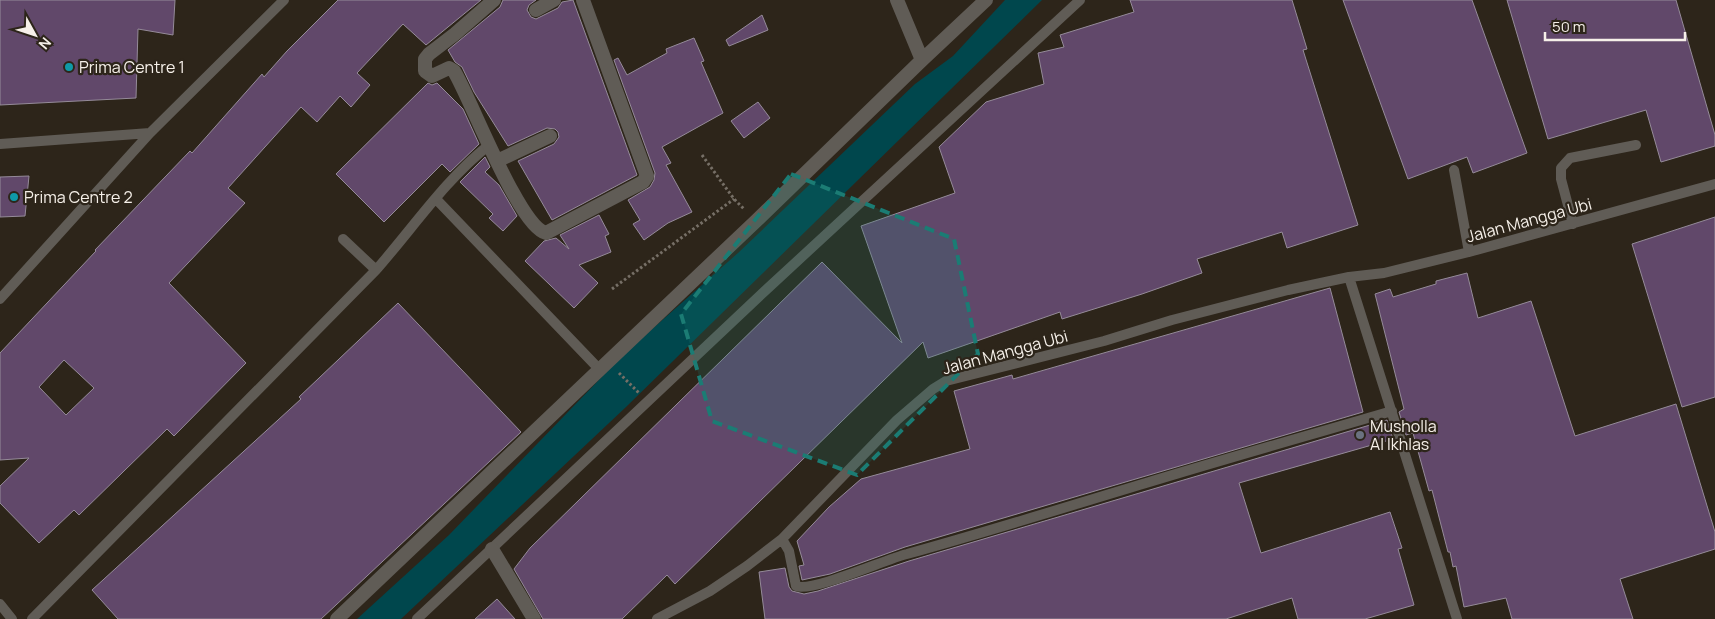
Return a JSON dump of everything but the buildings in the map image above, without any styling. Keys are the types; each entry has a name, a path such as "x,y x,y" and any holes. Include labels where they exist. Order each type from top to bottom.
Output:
{"street":[{"path":"494,0 429,54 425,59 425,71 432,76 449,68 454,71 497,161 530,219 538,230 546,233 646,180 646,173 583,0"},
{"path":"536,10 554,0"},
{"path":"897,0 922,60"},
{"path":"337,619 986,0"},
{"path":"497,161 550,136"},
{"path":"492,549 534,619"}],"lane":[{"path":"0,299 150,133 284,0"},
{"path":"417,619 767,289 1080,0"},
{"path":"0,144 150,133"},
{"path":"32,619 376,270 455,175 489,145"},
{"path":"1574,224 1561,179 1561,168 1570,158 1636,145"},
{"path":"1454,170 1469,252"},
{"name":"Jalan Mangga Ubi","path":"656,619 710,590 747,566 782,539 898,420 933,389 946,381 1104,341 1172,320 1270,294 1349,277 1384,273 1469,252 1715,184"},
{"path":"436,199 600,370"},
{"path":"343,239 376,270"},
{"path":"1349,277 1457,619"},
{"path":"782,539 789,551 796,586 802,588 827,582 890,558 999,529 1392,411"},
{"path":"0,604 12,619"}],"path":[{"path":"702,155 734,199 756,221"},
{"path":"612,289 734,199"},
{"path":"621,375 640,394"}],"highlighted area":[{"path":"791,174 954,239 978,354 857,475 712,421 681,314"}],"water":[{"path":"1005,0 1042,0 626,407 401,619 357,619 449,535 624,354 738,253 915,84 953,56"}],"place":[{"name":"Prima Centre 1","path":"69,67"},
{"name":"Prima Centre 2","path":"14,197"},
{"name":"Musholla Al Ikhlas","path":"1360,435"}]}
